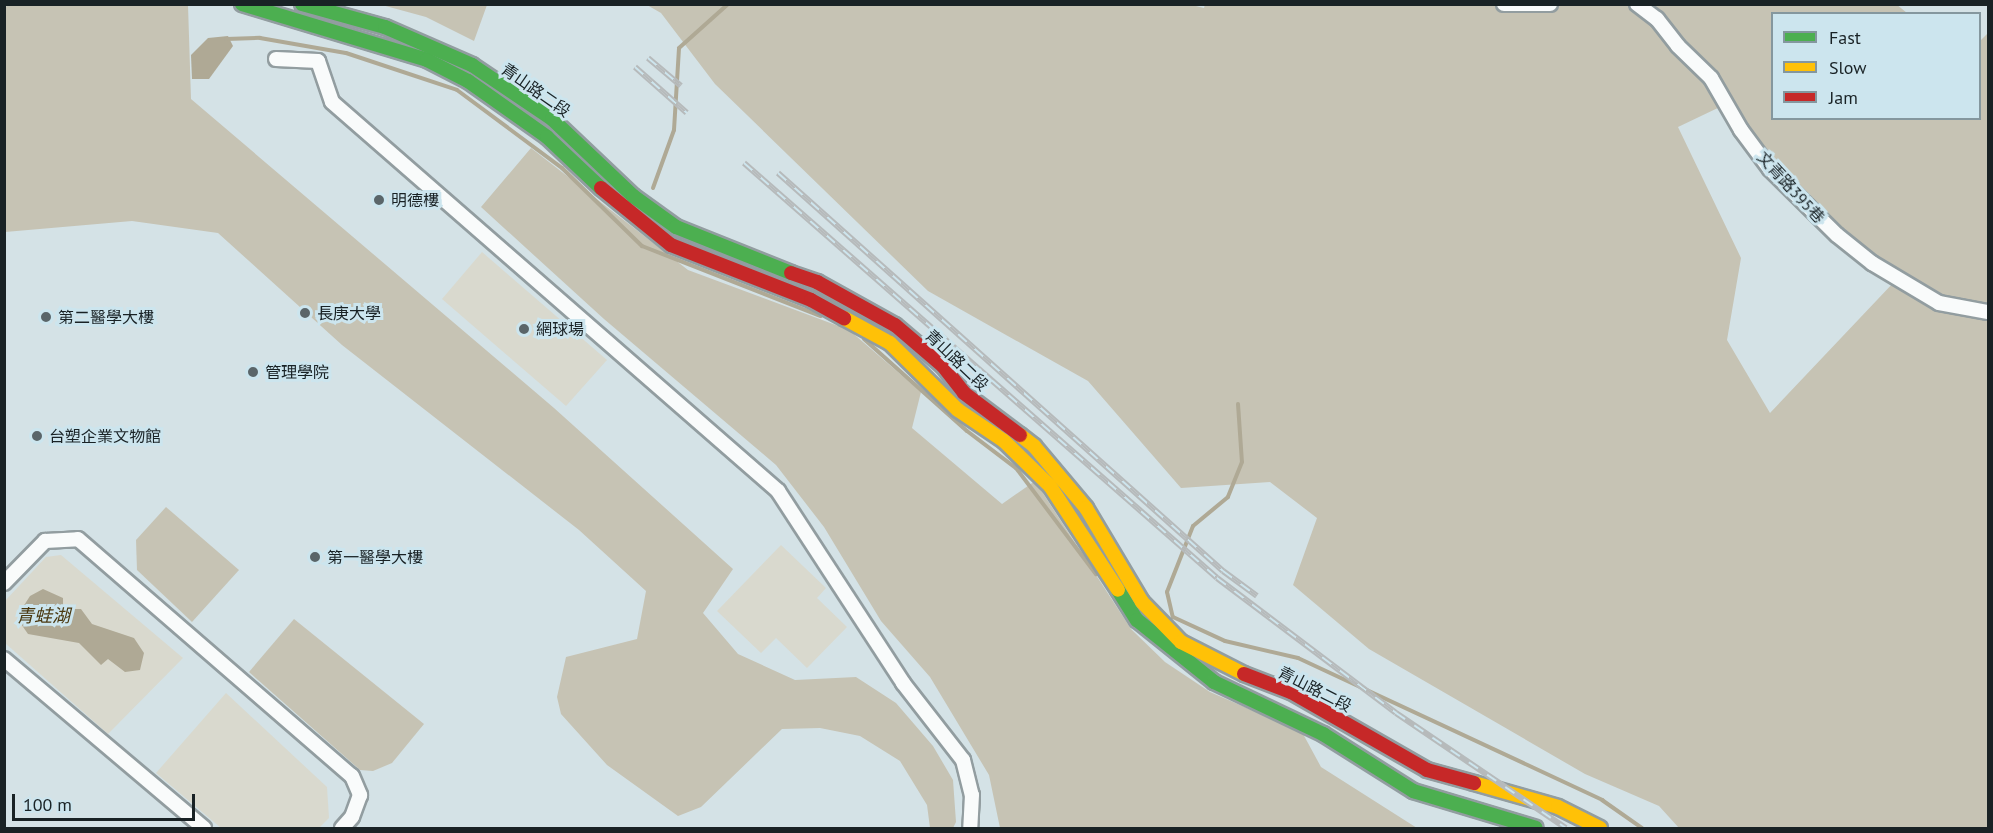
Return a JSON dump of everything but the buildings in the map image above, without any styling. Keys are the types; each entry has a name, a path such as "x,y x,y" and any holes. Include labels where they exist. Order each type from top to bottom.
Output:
{"street":[{"name":"青山路二段","path":"242,4 262,7 427,60 468,81 547,137 628,213 671,245 696,258 811,300 890,343 958,410 995,434 1050,486 1137,620 1206,676 1323,734 1413,791 1536,828"},
{"name":"青山路二段","path":"302,4 385,27 430,44 472,65 552,119 633,195 676,227 701,240 816,282 895,325 943,366 964,393 1034,446 1056,470 1086,508 1142,602 1181,642 1222,666 1291,692 1428,770 1558,807 1600,828"},
{"path":"1504,4 1550,4"},
{"name":"文青路395巷","path":"1637,4 1657,19 1678,46 1712,78 1741,130 1770,169 1838,235 1872,263 1939,303 1989,312"},
{"path":"276,59 318,61 332,102 778,491 903,683 963,760 972,795 970,828"},
{"path":"4,583 45,541 78,539 352,776 360,795 352,817 342,828"},
{"path":"4,659 204,828"}],"shaded area":[{"path":"14,4 188,5 191,99 554,408 733,569 703,613 738,654 795,680 856,677 896,703 933,746 953,780 956,822 953,828 930,828 927,805 900,761 860,736 820,728 782,729 701,807 678,816 607,765 561,714 557,697 566,657 637,639 646,591 579,530 342,345 218,233 132,221 5,232 4,7"},
{"path":"1188,4 1204,8 1205,4 1896,4 1906,12 1771,12 1771,120 1981,120 1981,40 1988,33 1988,828 1679,828 1659,806 1585,774 1369,649 1293,585 1317,518 1270,482 1181,488 1088,381 928,291 715,84 661,13 647,5","holes":["1722,106 1840,243 1895,281 1770,413 1727,340 1741,258 1678,127"]},
{"path":"382,5 487,5 474,41 426,17"},
{"path":"531,148 688,270 849,330 921,392 912,428 1002,504 1035,481 1131,629 1165,662 1210,692 1302,732 1321,767 1417,828 1000,828 989,775 930,677 881,621 824,527 776,465 604,319 481,207"},
{"name":"網球場","path":"482,252 607,360 566,406 442,299"},
{"path":"166,507 239,570 192,622 137,570 136,540"},
{"path":"781,545 826,588 817,598 847,627 807,668 776,638 761,653 717,611"},
{"path":"61,555 183,658 108,734 5,643 4,602 46,557"},
{"path":"294,619 424,724 392,763 373,771 360,770 249,672"},
{"path":"226,693 327,787 329,818 319,828 221,828 156,773"}],"water":[{"path":"228,36 233,46 209,79 192,79 191,55 208,38"},
{"name":"青蛙湖","path":"43,589 63,598 63,609 81,609 92,624 134,638 144,653 140,670 125,672 108,659 101,665 79,643 28,634 21,624 21,610 30,596"}],"waterway":[{"path":"653,188 674,130 679,48 728,4"},
{"path":"226,39 260,38 346,53 457,90 562,168 642,246 821,316"},
{"path":"864,339 967,431 1016,468 1096,574"},
{"path":"1238,404 1242,462 1228,497 1193,526 1167,592 1173,617 1225,641 1298,658 1602,800 1642,828"}],"railway":[{"path":"648,58 681,86"},
{"path":"635,67 687,113"},
{"path":"744,163 1217,578 1396,713 1566,828"},
{"path":"778,173 1223,571 1257,596"}],"traffic: fast":[{"path":"242,4 427,60 468,81 547,137 601,188"},
{"path":"302,4 385,27 472,65 552,119 633,196 676,227 791,273"},
{"path":"1118,590 1137,620 1214,682 1323,734 1413,791 1536,828"}],"traffic: slow":[{"path":"844,318 890,343 958,410 1004,441 1050,486 1118,590"},
{"path":"1020,435 1034,446 1086,508 1142,602 1181,642 1244,674"},
{"path":"1474,783 1558,807 1600,828"}],"traffic: jam":[{"path":"601,188 671,245 811,300 844,318"},
{"path":"791,273 817,282 895,325 943,366 964,393 1020,435"},
{"path":"1244,674 1291,692 1427,770 1474,783"}],"place":[{"name":"明德樓","path":"379,200"},
{"name":"長庚大學","path":"305,313"},
{"name":"第二醫學大樓","path":"46,317"},
{"name":"網球場","path":"524,329"},
{"name":"管理學院","path":"253,372"},
{"name":"台塑企業文物館","path":"37,436"},
{"name":"第一醫學大樓","path":"315,557"}]}
